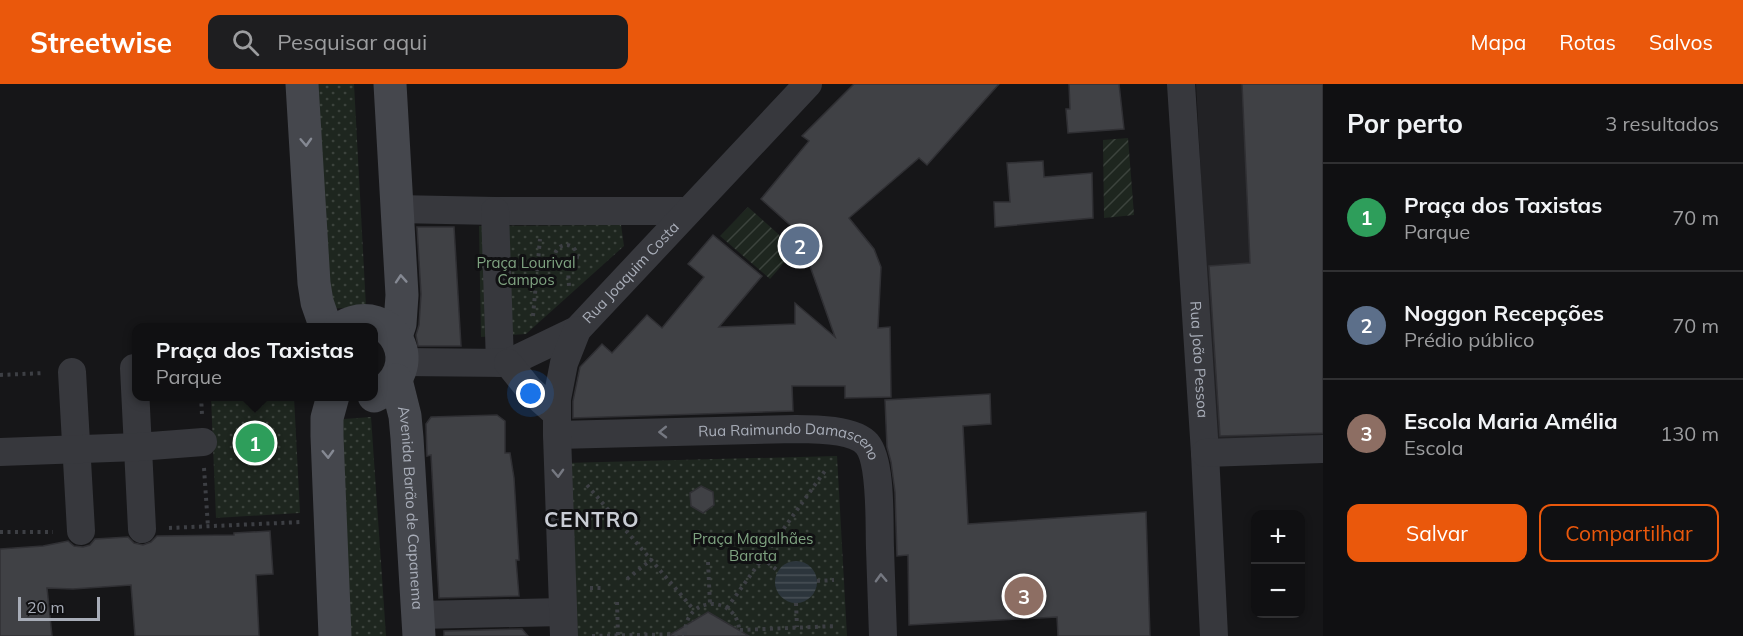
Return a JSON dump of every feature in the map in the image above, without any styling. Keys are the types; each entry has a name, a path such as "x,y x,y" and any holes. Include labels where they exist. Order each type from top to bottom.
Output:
{"street":[{"path":"302,84 314,283 317,302 325,323"},
{"name":"Avenida Barão de Capanema","path":"390,84 402,303 392,369 405,416 418,625"},
{"name":"Rua Joaquim Costa","path":"392,369 504,363 577,330 808,84"},
{"name":"Rua João Pessoa","path":"1181,84 1214,636"},
{"path":"396,209 688,211"},
{"path":"495,211 504,363 529,389 557,425"},
{"path":"348,323 363,320 376,321 387,327 392,369"},
{"path":"418,625 564,624 557,425 558,390 569,349 577,330"},
{"path":"72,372 81,531"},
{"path":"136,401 142,529"},
{"path":"332,401 327,417 327,436 335,636"},
{"name":"Rua Raimundo Damasceno","path":"557,425 825,430 850,434 866,443 875,462 878,488 883,636"},
{"path":"0,452 203,442"},
{"path":"1204,453 1323,449"}],"path":[{"path":"533,316 540,237"},
{"path":"565,245 577,252 576,261 568,268 556,260 556,251 565,245"},
{"path":"524,267 556,260"},
{"path":"568,268 569,286"},
{"path":"727,608 827,468"},
{"path":"585,482 694,609"},
{"path":"762,558 777,570"},
{"path":"627,579 652,559"},
{"path":"708,561 710,604"},
{"path":"817,580 834,580"},
{"path":"617,602 618,635"},
{"path":"796,603 797,627"},
{"path":"585,636 685,635 685,625 694,609 710,604 719,604 733,614 738,621 739,636"},
{"path":"740,630 837,626"},
{"path":"770,629 775,636"}],"shaded area":[{"path":"1196,84 1323,84 1323,436 1215,443"},
{"path":"796,561 804,562 811,567 816,574 816,590 811,597 804,602 796,603 788,602 781,597 776,590 775,582 776,574 781,567 788,562"}],"green space":[{"path":"311,84 354,84 366,307 325,309"},
{"path":"1128,138 1134,215 1104,218 1103,140"},
{"path":"748,207 785,240 789,257 770,279 720,236"},
{"name":"Praça Lourival Campos","path":"621,225 624,246 526,334 481,337 479,226"},
{"path":"211,401 294,401 300,513 216,518"},
{"path":"371,417 386,636 342,636 330,420"},
{"name":"Praça Magalhães Barata","path":"837,456 847,636 574,636 564,463"}],"building":[{"path":"854,84 999,84 927,165 919,158 849,218 874,249 881,267 878,328 890,327 891,397 845,398 845,386 792,386 793,411 573,418 573,401 580,367 602,344 612,353 647,315 662,328 704,277 688,264 713,235 762,276 719,327 795,324 795,303 835,337 798,232 761,199 809,141 802,136"},
{"path":"1069,84 1119,84 1124,129 1068,133 1066,109 1070,109"},
{"path":"1242,84 1323,84 1323,433 1220,436 1209,266 1250,263"},
{"path":"1043,161 1044,177 1092,173 1093,218 995,227 994,202 1010,202 1007,163"},
{"path":"417,227 454,227 461,346 418,346 416,335 421,294"},
{"path":"990,394 991,424 963,426 968,524 1146,512 1150,636 1058,636 1057,617 909,625 908,555 897,556 895,492 887,447 885,400"},
{"path":"497,415 505,421 505,453 510,453 514,478 519,596 439,598 431,455 427,456 426,424 431,417"},
{"path":"701,486 713,492 714,505 703,513 691,506 690,493"},
{"path":"270,531 273,574 256,575 259,636 135,636 131,585 73,589 47,588 52,636 0,636 0,549 43,546 68,541 74,546 83,547 90,545 95,539 128,537 134,543 143,545 151,542 157,536 234,535 234,533"},
{"path":"708,612 749,636 668,636"},
{"path":"522,629 528,636 444,636 444,631"}],"place":[{"name":"Noggon Recepções","path":"800,246"},
{"name":"Praça dos Taxistas","path":"255,443"},
{"name":"Escola Maria Amélia","path":"1024,596"}],"district":[{"name":"CENTRO","path":"592,520"}]}
